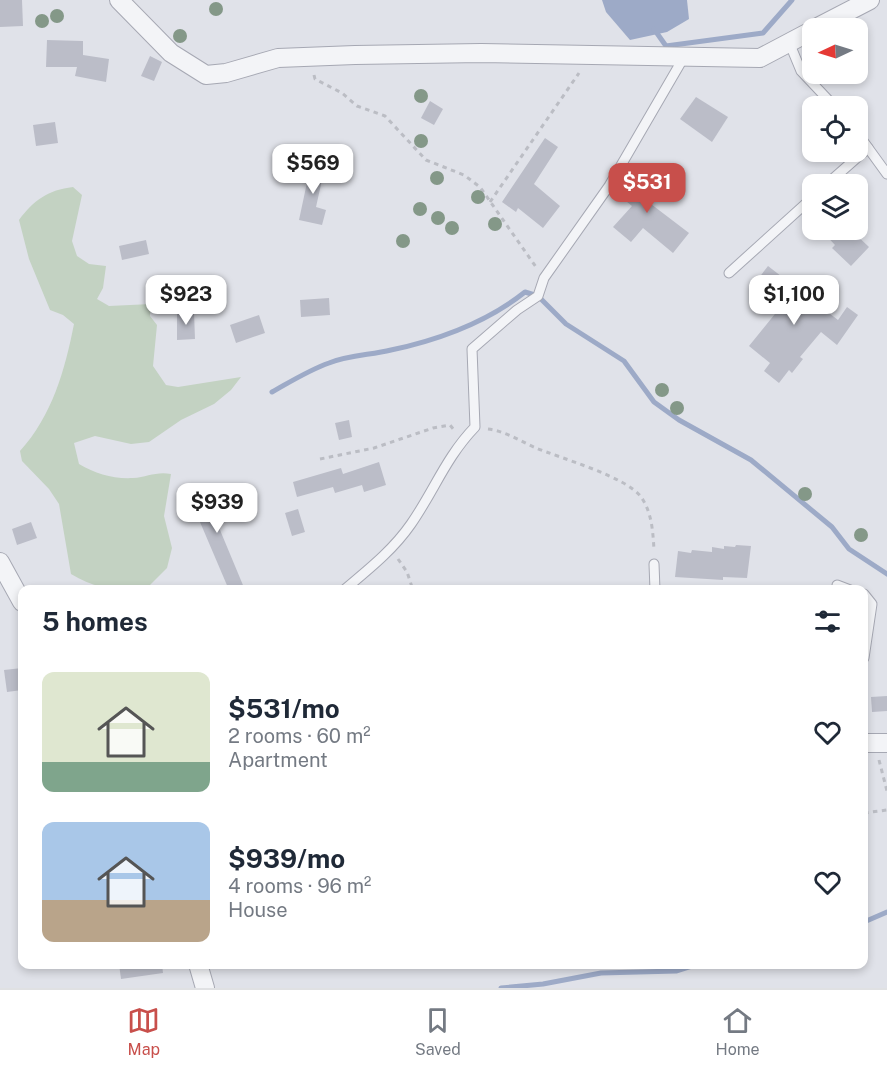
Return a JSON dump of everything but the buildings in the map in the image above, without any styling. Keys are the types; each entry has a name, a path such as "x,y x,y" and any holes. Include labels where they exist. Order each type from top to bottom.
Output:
{"street":[{"path":"119,0 171,53 206,75 226,73 278,58 306,57 458,54 760,58 802,35"},
{"path":"835,18 870,0"},
{"path":"1,568 18,596"},
{"path":"199,969 205,988"}],"lane":[{"path":"789,42 801,71 825,96"},
{"path":"350,585 392,549 412,523 451,454 475,428 472,349 517,310 538,296 544,278 609,186 684,57"},
{"path":"868,148 887,174"},
{"path":"838,174 852,162"},
{"path":"729,273 802,207"},
{"path":"654,564 655,585"},
{"path":"868,599 872,604 868,631"}],"path":[{"path":"490,202 584,66 587,55"},
{"path":"306,57 315,79 342,93 357,106 385,116 426,160 464,175 480,187 544,278"},
{"path":"320,459 374,448 433,428 450,425 463,440"},
{"path":"475,428 497,430 609,475 641,496 653,527 654,564"},
{"path":"392,549 407,572 411,585"},
{"path":"876,743 887,791"},
{"path":"868,812 887,810"}],"green space":[{"path":"73,187 82,195 72,241 77,256 89,264 106,266 103,288 97,299 109,306 151,304 150,316 157,325 153,366 166,385 178,387 241,377 231,390 214,404 181,420 149,442 131,444 95,436 74,443 79,464 98,473 126,478 161,473 171,474 164,516 172,548 167,568 150,585 96,585 71,574 59,504 49,489 22,461 20,451 41,423 56,392 74,324 63,315 50,310 29,259 19,220 42,197"}],"water":[{"path":"602,0 687,0 689,19 667,32 630,40 606,12"}],"waterway":[{"path":"654,29 666,46 763,33 792,0"},
{"path":"272,392 337,360 409,346 461,329 495,312 525,292 538,296 566,324 624,361 654,402 679,420 751,460 832,527 849,549 887,574"},
{"path":"868,920 887,912"},
{"path":"501,988 543,984 601,973 682,969"}]}
